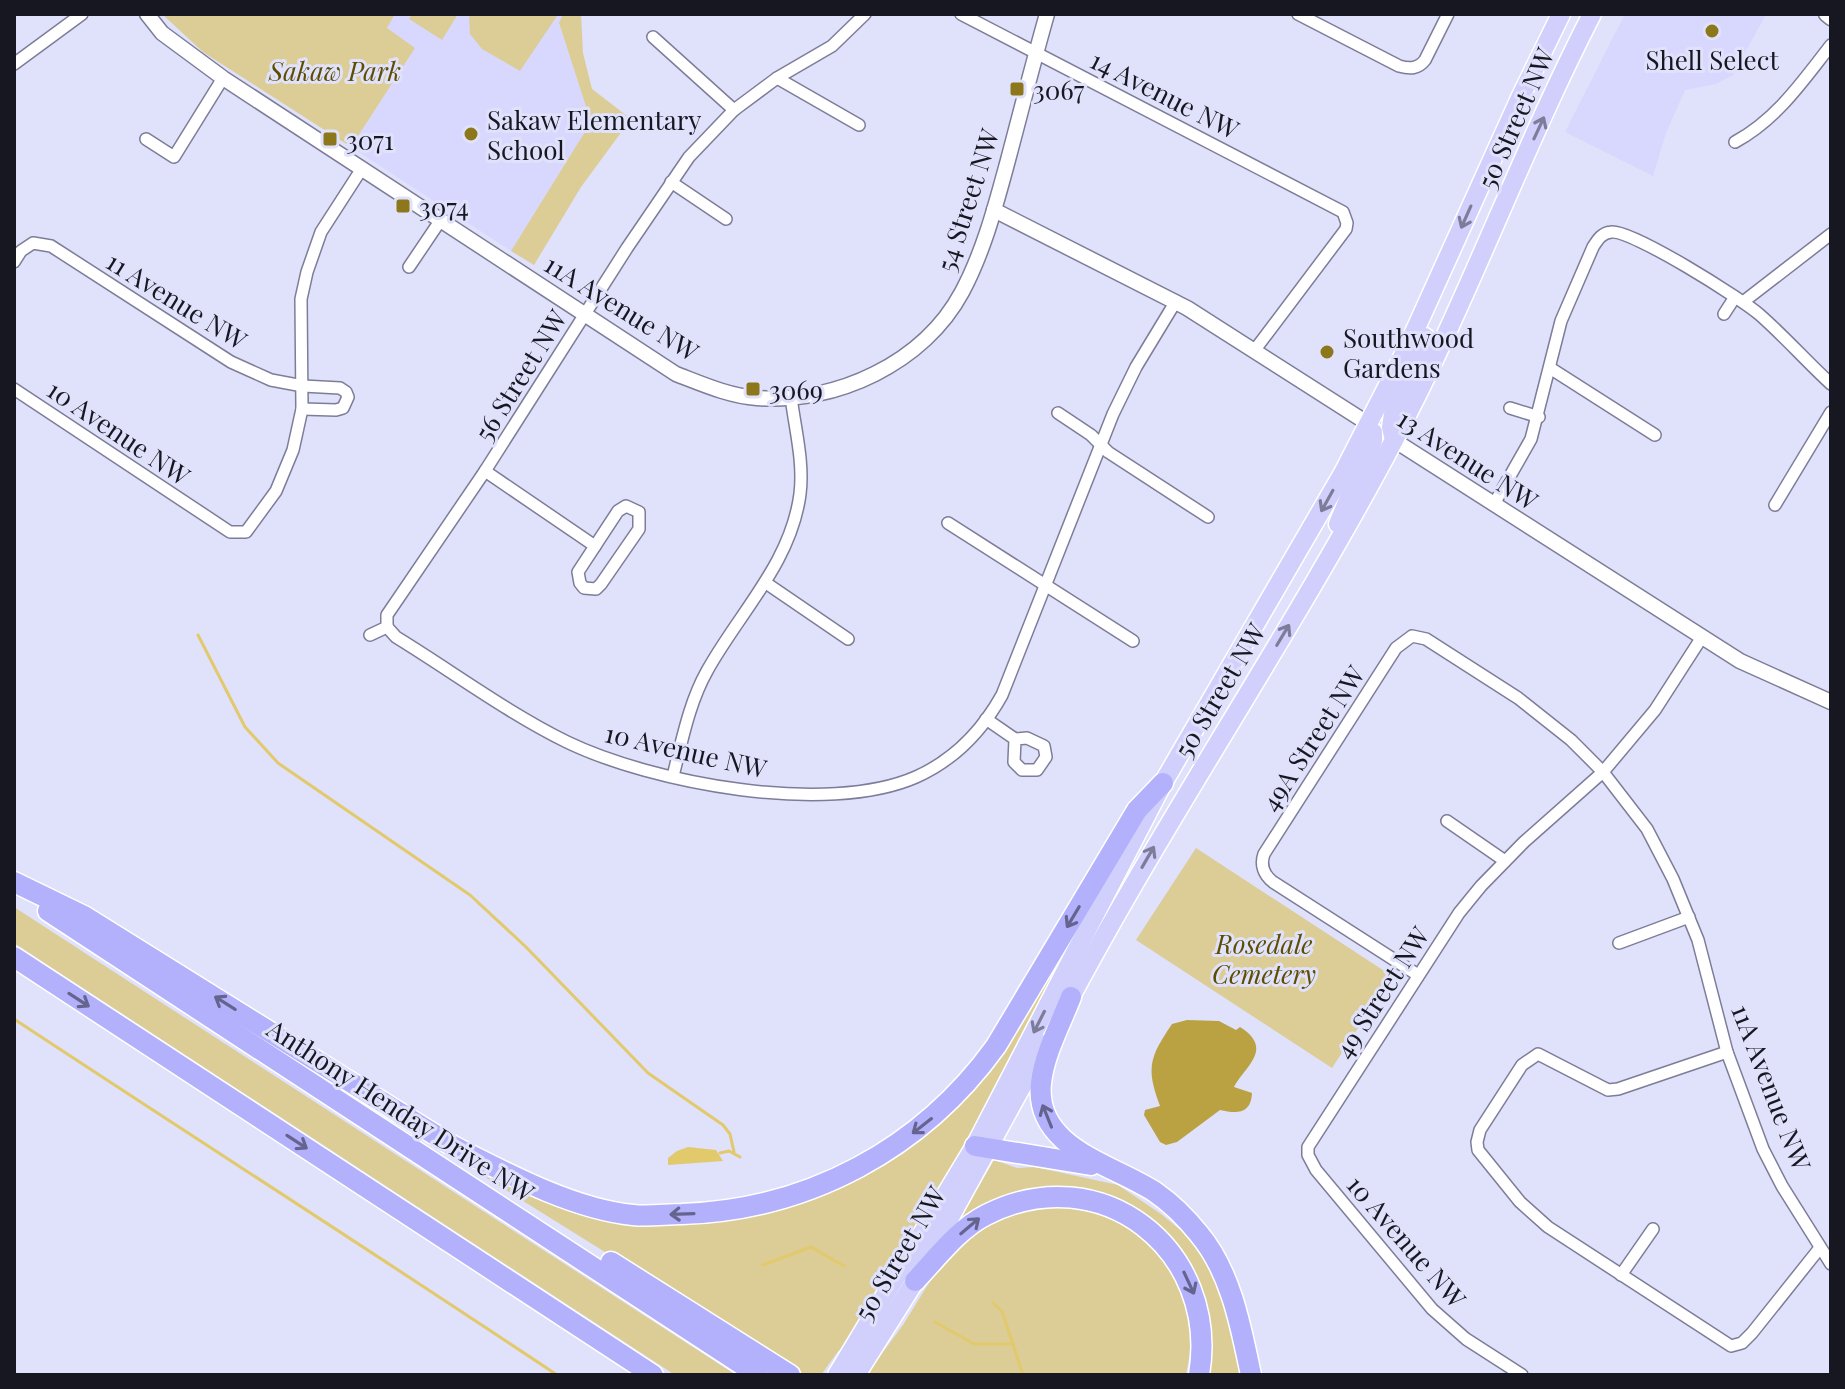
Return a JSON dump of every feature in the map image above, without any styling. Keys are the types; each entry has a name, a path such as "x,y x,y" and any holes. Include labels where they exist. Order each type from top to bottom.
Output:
{"highway":[{"path":"14,882 84,916 453,1146 509,1174 557,1195 633,1215 703,1213 790,1198 833,1181 873,1161 946,1105 996,1046 1137,810 1163,783"},
{"name":"Anthony Henday Drive NW","path":"14,889 758,1375"},
{"path":"14,957 653,1375"},
{"path":"1071,997 1043,1071 1041,1099 1045,1117 1067,1144 1156,1193 1201,1235 1228,1285 1251,1375"},
{"path":"371,1122 416,1140 790,1375"},
{"path":"983,1146 1074,1161 1129,1179"},
{"path":"915,1281 965,1230 997,1210 1030,1200 1055,1197 1110,1207 1155,1235 1167,1247 1186,1277 1197,1304 1203,1332 1199,1375"},
{"path":"441,1236 508,1289 628,1375"}],"main road":[{"name":"50 Street NW","path":"857,1364 1163,833 1322,572 1394,441 1436,358 1590,14"},
{"name":"50 Street NW","path":"837,1375 857,1364 915,1281 1163,783 1315,524 1369,423 1407,348 1560,16"},
{"path":"1394,441 1391,427 1393,414 1439,300 1446,261"},
{"path":"1322,572 1349,493 1373,441 1369,423"}],"street":[{"path":"14,64 82,14"},
{"name":"11A Avenue NW","path":"147,14 162,33 223,78 676,374 715,389 757,398 791,397"},
{"name":"56 Street NW","path":"387,627 387,615 485,471 689,157 734,110 777,78 832,46 865,14"},
{"name":"14 Avenue NW","path":"961,14 1329,203 1346,217 1342,235 1254,351"},
{"name":"54 Street NW","path":"791,397 838,388 873,375 911,351 930,334 961,293 994,210 1047,14"},
{"path":"1298,14 1399,66 1416,67 1428,56 1448,14"},
{"path":"1826,14 1831,18"},
{"path":"653,37 734,110"},
{"path":"1735,142 1757,130 1777,112 1831,45"},
{"path":"146,139 174,157 223,78"},
{"path":"777,78 859,125"},
{"path":"302,409 301,299 307,272 321,232 361,170"},
{"path":"671,182 726,219"},
{"name":"13 Avenue NW","path":"994,210 1176,301 1702,637 1754,668 1831,702"},
{"path":"409,267 440,221"},
{"path":"1494,504 1528,449 1539,417 1561,321 1593,247 1607,233 1623,234 1696,272 1739,300 1776,330 1831,384"},
{"path":"1724,314 1831,234"},
{"name":"11 Avenue NW","path":"14,262 21,251 33,243 51,246 231,362 271,380 340,388 348,397 343,408 336,410 302,409"},
{"name":"10 Avenue NW","path":"387,627 396,637 557,737 614,760 673,776 777,793 867,790 901,783 944,762 966,744 1002,695 1099,444 1132,375 1176,301"},
{"path":"1550,368 1655,435"},
{"name":"10 Avenue NW","path":"14,389 230,532 242,534 253,526 286,469 302,409"},
{"path":"673,776 700,684 766,583 794,522 801,473 791,397"},
{"path":"1510,408 1539,417"},
{"path":"1775,505 1831,412"},
{"path":"1058,413 1091,435 1108,452 1208,517"},
{"name":"56 Street NW","path":"485,471 595,546"},
{"path":"630,506 639,512 639,529 601,584 590,590 580,583 578,572 595,546 618,511 630,506"},
{"path":"948,523 1133,641"},
{"path":"766,583 848,639"},
{"path":"370,635 387,627"},
{"name":"11A Avenue NW","path":"1412,636 1426,639 1518,698 1571,740 1603,772 1647,829 1698,940 1727,1052 1772,1169 1831,1264"},
{"name":"49A Street NW","path":"1412,636 1396,648 1264,854 1262,865 1273,882 1418,975"},
{"name":"49 Street NW","path":"1308,1155 1311,1140 1459,913 1505,861 1603,772 1655,710 1702,637"},
{"path":"986,719 1015,739"},
{"path":"1447,821 1505,861"},
{"path":"1619,943 1689,917"},
{"path":"1727,1052 1608,1090 1538,1054 1522,1065 1480,1130 1478,1150 1520,1202 1548,1227 1731,1346 1742,1343 1752,1333 1819,1249"},
{"name":"10 Avenue NW","path":"1308,1155 1316,1170 1432,1309 1466,1339 1522,1375"},
{"path":"1621,1275 1653,1229"}],"shaded area":[{"name":"Sakaw Elementary School","path":"395,14 563,14 559,24 591,122 511,251 351,147 414,49 386,28"},
{"path":"1625,14 1766,14 1733,75 1716,84 1685,90 1666,133 1653,176 1565,132"},
{"path":"1187,1020 1219,1021 1236,1030 1240,1027 1250,1035 1255,1043 1254,1058 1234,1087 1252,1093 1251,1100 1242,1111 1220,1110 1177,1142 1166,1145 1160,1142 1144,1115 1145,1110 1160,1106 1152,1064 1158,1046 1172,1024"},
{"path":"688,1147 716,1150 723,1161 668,1165 668,1158"}],"green space":[{"name":"Sakaw Park","path":"162,14 395,14 387,28 415,48 351,147 203,52"},
{"path":"412,14 458,14 442,40 409,19"},
{"path":"469,14 557,16 520,71 482,49 470,34"},
{"path":"563,14 581,14 583,53 592,89 631,119 581,187 534,265 511,251 591,122 559,23"},
{"name":"Rosedale Cemetery","path":"1196,848 1392,976 1332,1068 1136,940"},
{"path":"14,907 736,1375 675,1375 14,943"},
{"path":"1064,950 941,1190 845,1351 839,1350 821,1375 802,1375 483,1176 506,1184 719,1221 768,1214 804,1201 932,1126"},
{"path":"994,1160 1017,1168 1035,1167 1118,1185 1185,1234 1215,1274 1234,1319 1243,1375 1202,1375 1180,1256 1067,1190 956,1226"},
{"path":"1056,1206 1093,1212 1128,1225 1148,1240 1166,1261 1180,1284 1191,1316 1186,1375 866,1375 903,1325 943,1260 974,1228 1018,1211"}],"waterway":[{"path":"198,635 245,727 278,763 470,895 526,947 648,1073 723,1125 730,1134 734,1152"},
{"path":"14,1019 557,1375"},
{"path":"720,1153 729,1151 740,1157"},
{"path":"763,1265 811,1247 844,1266"},
{"path":"993,1303 1002,1311 1023,1375"},
{"path":"935,1322 974,1344 1013,1344"}],"place":[{"name":"Shell Select","path":"1712,31"},
{"name":"3067","path":"1017,89"},
{"name":"Sakaw Elementary School","path":"471,134"},
{"name":"3071","path":"330,139"},
{"name":"3074","path":"403,206"},
{"name":"Southwood Gardens","path":"1327,352"},
{"name":"3069","path":"753,389"}]}
